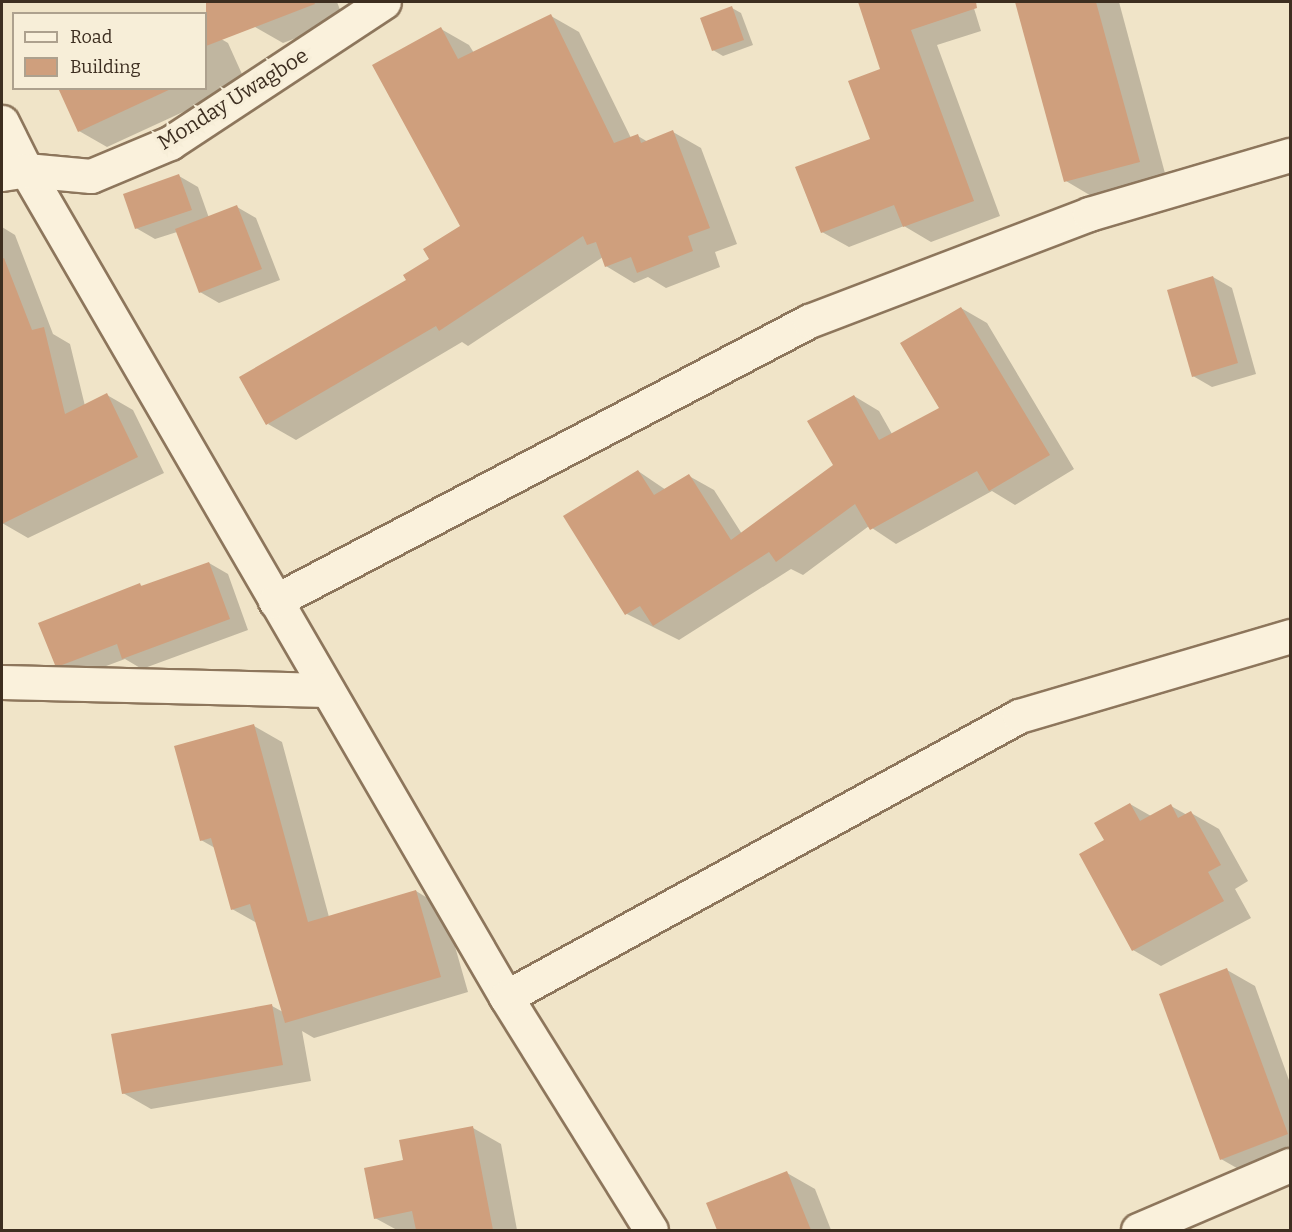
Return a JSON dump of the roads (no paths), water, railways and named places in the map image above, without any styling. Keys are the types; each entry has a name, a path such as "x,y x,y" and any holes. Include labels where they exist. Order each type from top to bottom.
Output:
{"street":[{"name":"Monday Uwagboe","path":"14,172 92,177 170,143 384,2"},
{"path":"2,122 14,172 275,601 506,997 651,1230"},
{"path":"275,601 809,321 1089,214 1290,155"},
{"path":"506,997 1018,717 1290,636"},
{"path":"2,682 326,690"},
{"path":"1138,1230 1290,1165"}]}
